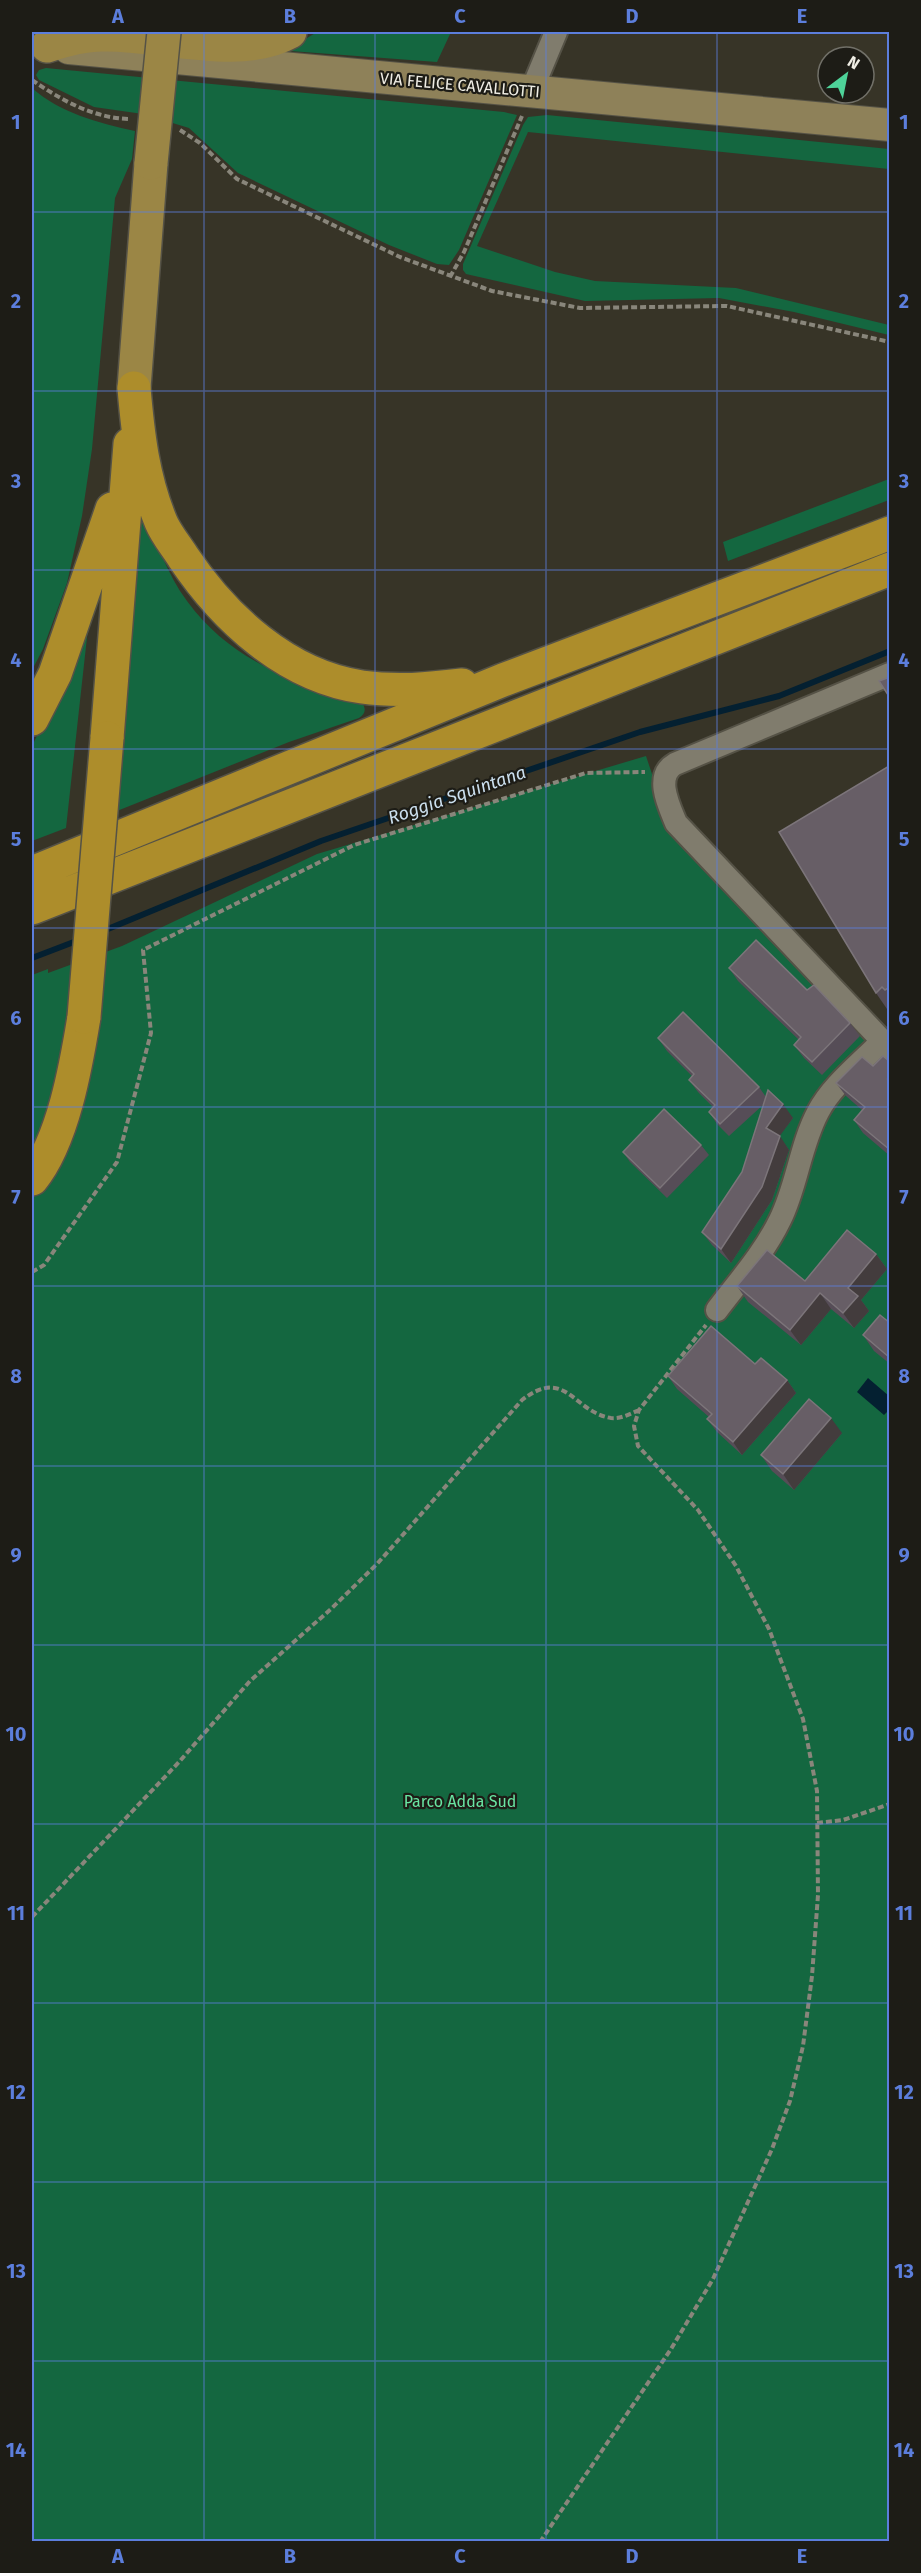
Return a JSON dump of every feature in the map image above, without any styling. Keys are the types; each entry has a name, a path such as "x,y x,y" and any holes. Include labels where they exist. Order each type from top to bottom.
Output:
{"highway":[{"path":"32,1179 59,1126 75,1070 84,1017 134,388"},
{"path":"134,388 139,450 161,524 205,590 250,634 302,669 361,687 414,691 503,680"},
{"path":"32,719 55,674 129,456"},
{"path":"32,873 503,680 890,532"},
{"path":"32,908 890,569"}],"main road":[{"path":"134,388 151,164 164,32"},
{"path":"39,45 101,34 243,44 266,40 290,32"}],"street":[{"path":"531,92 556,32"},
{"name":"VIA FELICE CAVALLOTTI","path":"39,45 890,125"},
{"path":"717,1310 779,1223 789,1203 808,1134 818,1111 835,1088 886,1045 676,823 667,802 664,786 667,772 675,764 890,674"}],"path":[{"path":"32,80 98,115 136,119"},
{"path":"450,277 464,252 531,92"},
{"path":"172,126 188,133 237,179 400,257 492,291 580,308 727,306 890,342"},
{"path":"32,1272 44,1265 117,1162 151,1033 143,950 354,845 586,773 667,772"},
{"path":"540,2541 671,2349 713,2279 772,2150 790,2101 807,2011 818,1895 817,1791 803,1719 769,1629 736,1566 698,1510 638,1446 634,1426 639,1410 717,1310"},
{"path":"32,1917 179,1762 250,1681 332,1608 377,1564 522,1400 536,1388 551,1387 611,1418 624,1417 639,1410"},
{"path":"817,1823 843,1820 890,1804"}],"green space":[{"path":"317,32 451,32 437,62 277,50 302,41"},
{"path":"46,68 517,115 459,250 449,265 437,264 389,245 238,173 189,128 143,114 94,107 39,80 36,75 39,70"},
{"path":"32,88 67,110 135,131 132,159 115,198 92,449 82,516 67,583 43,649 32,670"},
{"path":"547,115 889,149 889,169 528,132 477,246 555,272 595,281 736,288 889,325 889,335 794,312 719,298 585,301 466,274 463,264 523,125 528,117"},
{"path":"889,479 889,500 728,561 723,542"},
{"path":"137,493 172,576 187,601 204,622 223,639 265,666 312,686 362,702 365,711 359,718 289,742 117,811"},
{"path":"91,601 66,828 32,841 32,746 64,680"},
{"name":"Parco Adda Sud","path":"646,756 668,822 889,1060 889,2541 32,2541 32,975 48,969 48,973 122,946 317,854"}],"water":[{"path":"868,1378 889,1396 889,1410 884,1415 857,1392"}],"building":[{"path":"890,677 890,698 879,681"},
{"path":"889,766 890,987 885,990 882,987 876,993 779,832"},
{"path":"756,940 807,990 814,985 850,1023 812,1062 794,1045 801,1037 729,968"},
{"path":"683,1012 759,1087 720,1124 709,1112 715,1105 689,1080 694,1074 658,1038"},
{"path":"883,1056 890,1062 890,1078 888,1079 890,1080 890,1150 854,1120 865,1107 836,1083 862,1057 873,1066"},
{"path":"768,1090 783,1104 766,1128 780,1136 762,1187 721,1249 702,1232 742,1172"},
{"path":"664,1109 701,1145 660,1188 623,1152"},
{"path":"847,1230 876,1254 848,1288 858,1296 843,1313 820,1293 790,1330 737,1286 767,1250 805,1281"},
{"path":"880,1315 890,1323 890,1358 863,1335"},
{"path":"711,1326 755,1364 761,1358 787,1380 733,1442 707,1419 712,1414 668,1376"},
{"path":"809,1399 831,1418 783,1474 761,1455"}],"waterway":[{"name":"Roggia Squintana","path":"103,931 321,841 640,732 779,696 890,651"},
{"name":"Roggia Squintana","path":"32,958 79,940"}]}
